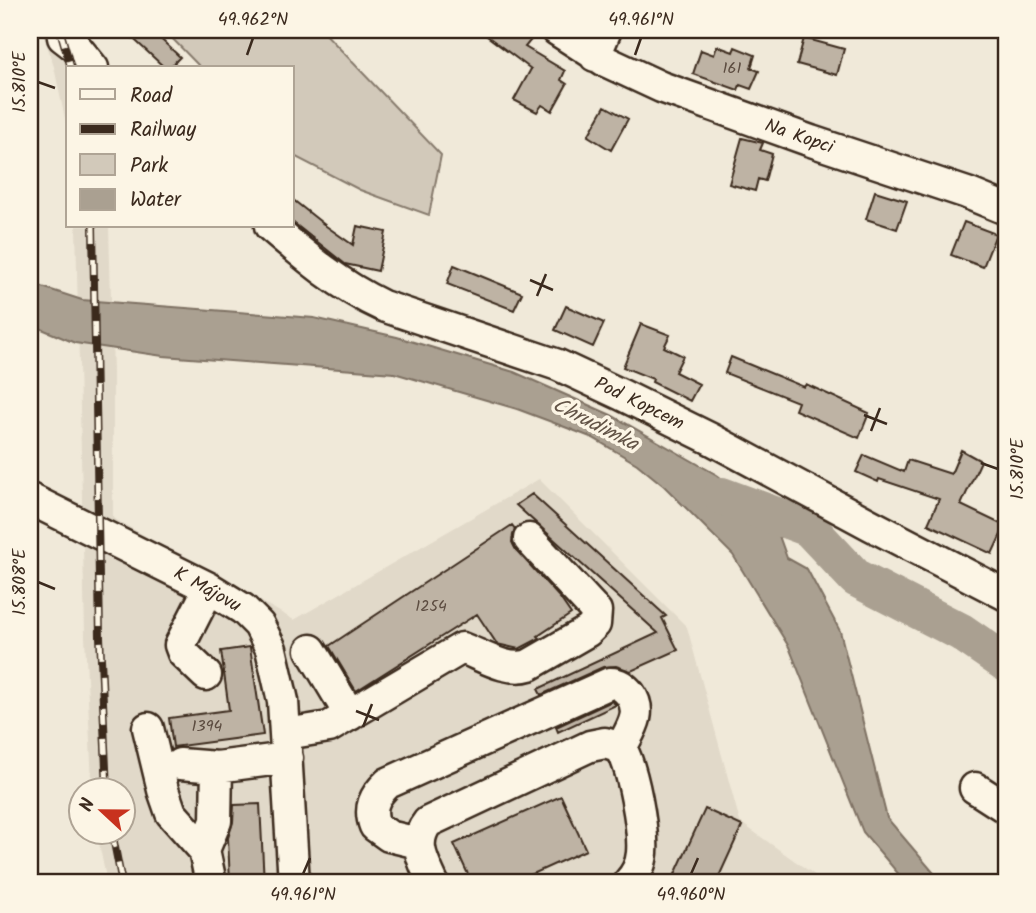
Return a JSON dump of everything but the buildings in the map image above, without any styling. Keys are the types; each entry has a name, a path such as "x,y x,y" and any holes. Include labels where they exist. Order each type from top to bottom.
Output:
{"street":[{"name":"Na Kopci","path":"557,30 600,43 698,102 967,193 1006,209"},
{"path":"63,37 76,47 91,66"},
{"name":"Pod Kopcem","path":"272,228 328,275 360,296 547,361 590,380 711,439 1006,595"},
{"name":"K Májovu","path":"30,499 209,588 243,609 259,625 267,637 281,689 294,883"},
{"path":"180,764 217,766 286,746 350,715 462,648 510,667 520,668 588,631 595,624 596,611 530,539"},
{"path":"206,675 183,653 180,645 209,588"},
{"path":"311,650 350,715"},
{"path":"418,843 389,836 375,826 372,808 380,790 388,783 610,683 617,683 626,689 637,708 636,719 621,748 631,772 642,839 638,868 628,883"},
{"path":"148,728 171,813 204,850 211,883"},
{"path":"433,883 418,843 423,828 436,817 590,746 605,743 621,748"},
{"path":"204,850 216,821 217,766"},
{"path":"975,788 1006,808"}],"shaded area":[{"path":"42,30 77,30 86,66 66,66 66,124 54,67"},
{"path":"76,228 109,228 113,518 294,620 539,479 687,627 740,822 826,883 107,883 100,846 136,846 136,776 91,776 85,637"}],"green space":[{"path":"164,30 322,30 441,155 429,215 360,190 294,156 294,66 199,66"}],"water":[{"name":"Chrudimka","path":"30,283 82,300 314,318 397,337 514,372 611,415 717,475 772,516 787,558 807,569 840,631 887,818 938,878 946,883 906,883 863,832 789,647 733,555 664,486 637,464 593,438 517,409 394,373 163,356 75,343 30,324"}],"waterway":[{"path":"722,496 809,528 856,578 961,632 1006,663"}],"railway":[{"path":"60,30 70,66"},
{"path":"93,228 100,637 106,776"},
{"path":"115,846 122,883"}]}
